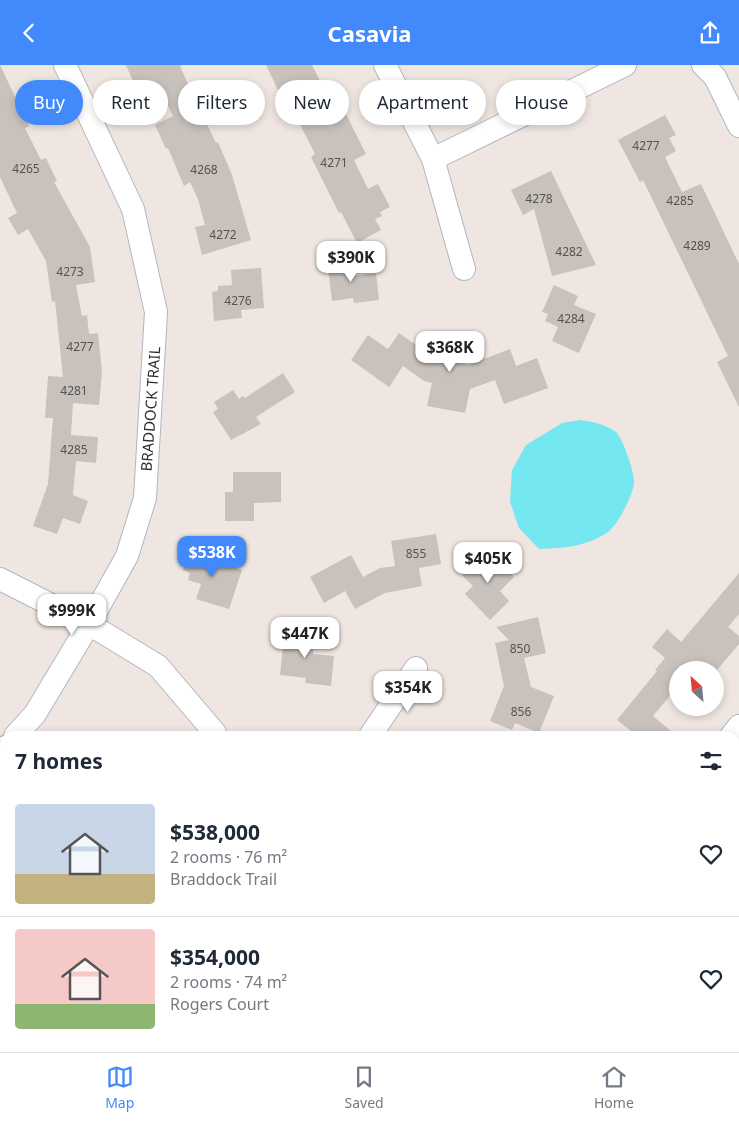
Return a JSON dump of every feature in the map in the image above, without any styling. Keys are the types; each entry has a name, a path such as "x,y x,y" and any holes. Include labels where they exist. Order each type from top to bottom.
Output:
{"street":[{"name":"BRADDOCK TRAIL","path":"20,731 35,714 127,556 145,498 156,312 133,209 65,65"},
{"path":"386,65 432,159 464,269"},
{"path":"432,159 625,65"},
{"path":"703,65 716,77 739,126"},
{"path":"0,579 89,624 158,666 213,731"},
{"path":"373,731 416,668"}],"water":[{"path":"580,420 603,425 619,435 634,477 631,494 619,519 605,534 589,542 573,546 539,549 519,528 510,502 512,470 526,445 562,423"}],"building":[{"path":"0,65 15,97 15,125 29,125 25,128 41,160 46,158 57,181 54,182 90,247 95,282 76,285 82,316 87,315 89,334 98,333 102,372 99,405 73,403 71,435 98,437 96,463 76,461 73,495 88,501 80,524 63,518 57,534 33,526 48,484 53,418 45,418 48,376 63,377 55,301 52,302 46,261 28,229 18,235 8,218 17,213 0,177"},
{"path":"126,65 182,65 180,66 186,80 178,80 178,125 207,125 216,143 218,142 232,175 251,240 202,255 195,227 205,225 198,199 190,182 184,186 168,148 166,149 155,125 168,125 168,118 173,116 168,106 168,80 132,80"},
{"path":"266,65 312,65 320,80 275,80 275,84"},
{"path":"665,115 676,135 669,138 676,151 665,157 682,192 701,184 739,264 739,407 717,362 728,356 643,180 640,182 618,140"},
{"path":"349,120 366,154 354,160 368,189 378,184 390,207 380,212 382,216 375,219 381,230 357,243 341,212 339,213 311,157 315,154 300,125 349,125"},
{"path":"551,171 596,265 552,276 534,209 523,215 511,190"},
{"path":"353,258 356,276 376,273 379,300 354,303 353,298 332,301 327,261"},
{"path":"261,268 264,308 241,310 242,318 214,321 212,292 218,291 218,286 232,285 231,270"},
{"path":"554,285 578,296 574,305 596,314 579,353 552,341 558,327 545,321 548,314 542,312"},
{"path":"399,333 433,357 468,365 510,349 516,366 537,358 548,388 504,404 495,380 470,389 465,413 427,406 432,383 424,381 403,366 389,387 351,360 368,335 388,349"},
{"path":"283,373 295,392 256,417 261,424 231,440 213,412 218,409 214,402 233,390 239,399 243,396 245,398"},
{"path":"233,472 281,472 281,502 254,503 254,521 225,521 225,492 233,492"},
{"path":"436,534 441,564 419,568 422,586 385,593 355,609 345,591 324,603 310,577 351,555 363,577 380,568 395,566 391,541"},
{"path":"191,547 214,555 213,560 242,570 229,609 196,599 201,584 188,580 190,573 183,570"},
{"path":"489,550 514,577 500,591 509,601 490,620 465,594 473,586 462,575"},
{"path":"739,573 739,614 728,627 739,636 739,644 724,662 669,661 669,697 653,716 671,731 631,731 617,720 657,671 655,670 665,658 652,647 667,629 681,642"},
{"path":"538,617 546,653 524,658 531,687 554,696 540,731 534,731 515,723 512,730 490,721 504,686 495,643 509,640 496,627"},
{"path":"285,628 315,631 313,654 334,656 331,686 305,683 306,678 280,675"}]}
